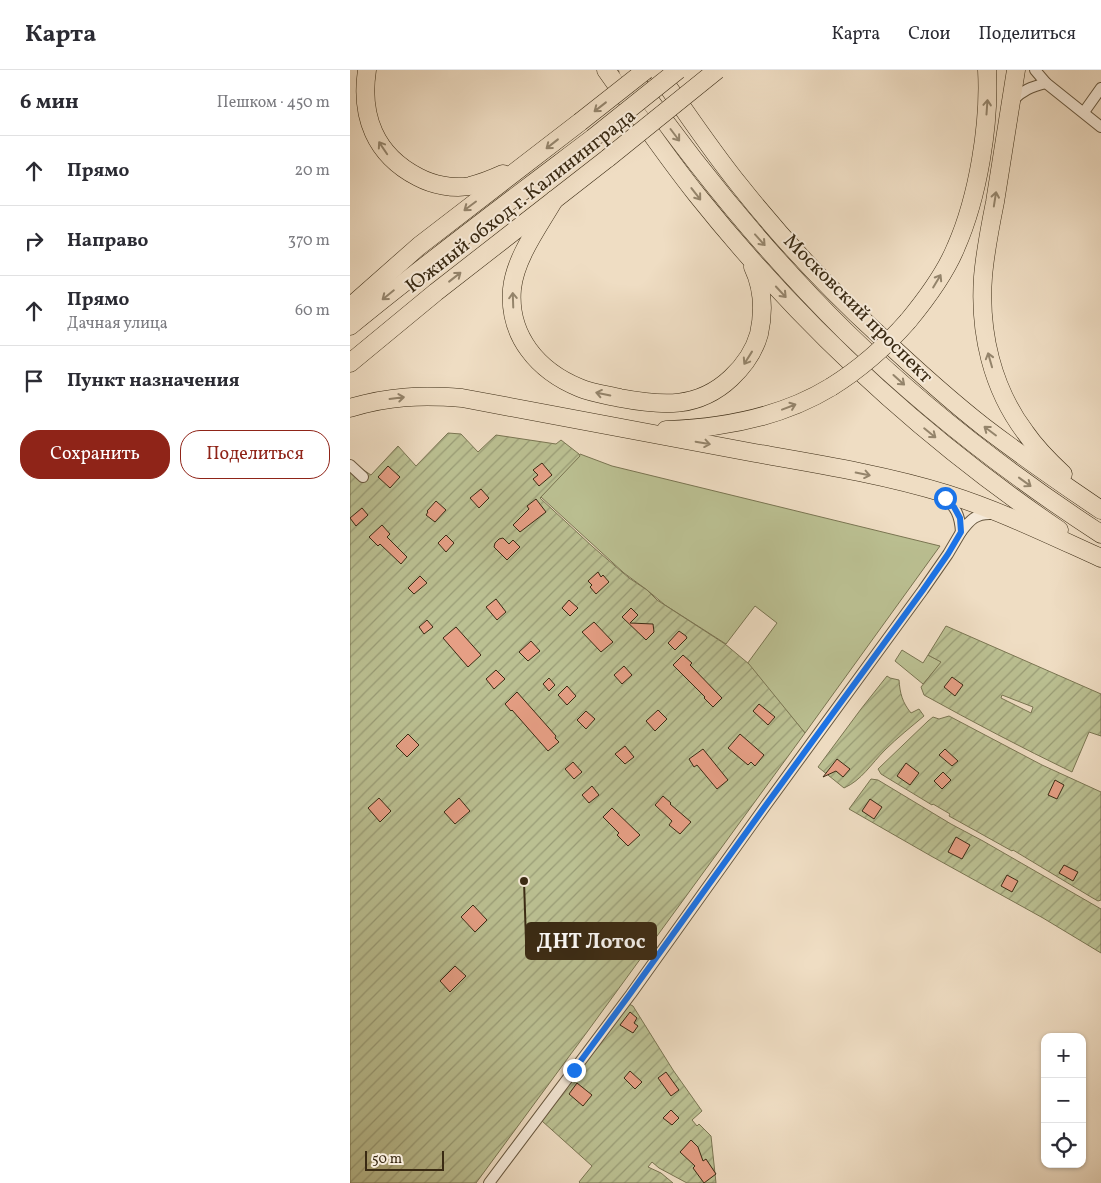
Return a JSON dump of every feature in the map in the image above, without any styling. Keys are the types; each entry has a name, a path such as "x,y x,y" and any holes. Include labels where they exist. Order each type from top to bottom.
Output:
{"highway":[{"path":"367,70 365,84 366,100 372,128 387,155 408,172 438,185 469,186 487,181 523,166"},
{"path":"606,70 697,195 792,305 831,344 917,422 968,464 1012,497 1101,558"},
{"name":"Московский проспект","path":"628,70 728,203 786,269 847,332 922,401 967,438 1031,487 1101,534"},
{"path":"350,307 419,246 646,70"},
{"name":"Московский проспект","path":"656,70 757,207 809,265 861,318 917,371 983,426 1048,474 1101,509"},
{"name":"Южный обход г. Калининграда","path":"350,326 392,291 593,138 678,70"},
{"name":"Южный обход г. Калининграда","path":"350,363 436,292 717,70"},
{"path":"638,431 678,430 715,426 773,413 802,402 845,378 896,335 929,295 956,247 965,222 978,173 983,144 987,99 987,70"},
{"path":"1016,70 983,277 983,316 987,348 1001,391 1024,432 1058,469 1101,509"},
{"path":"554,200 528,244 516,273 512,288 514,318 518,332 529,352 563,381 582,389 640,401 676,403 691,401 717,390 745,364 757,342 762,312 762,295 758,277 748,256"},
{"path":"350,408 401,397 462,398 797,460 882,478 976,503 1012,517 1101,558"}],"street":[{"path":"1035,70 1046,82 1101,127"},
{"path":"1011,103 1019,94 1046,82"},
{"path":"1084,112 1101,88"},
{"path":"350,465 363,477"},
{"path":"931,490 945,498 954,507 960,518 961,532"},
{"path":"488,1183 630,994 923,590 969,520 989,513 1012,517"}],"green space":[{"path":"448,433 461,434 478,452 496,435 556,444 561,440 579,454 580,456 540,498 629,578 647,590 657,600 725,644 749,664 805,733 476,1183 350,1183 350,461 371,475 398,446 416,466"},
{"path":"580,454 612,466 940,546 805,733 747,664 777,623 755,606 726,644 665,605 624,573 541,497"},
{"path":"946,626 1101,694 1101,736 1089,732 1072,772 924,695 921,687 941,662 928,655","holes":["1002,695 1033,707 1031,713 1001,698"]},
{"path":"902,650 923,663 928,655 942,662 923,684 895,661"},
{"path":"887,676 899,680 902,697 911,713 919,709 924,716 880,755 861,776 844,788 818,767"},
{"path":"949,716 1042,765 1101,792 1101,900 1098,901 1013,850 949,816 950,814 881,774 878,769 928,721 933,717 939,719"},
{"path":"871,779 878,780 951,824 1101,909 1101,953 1043,918 849,809"},
{"path":"629,1004 633,1006 673,1070 702,1111 692,1120 711,1136 716,1183 687,1183 659,1168 652,1162 648,1167 661,1173 673,1183 580,1183 592,1166 542,1121"}],"building":[{"path":"542,463 552,475 539,486 533,479 538,475 533,470"},
{"path":"388,466 400,477 390,488 378,477"},
{"path":"481,489 489,498 479,508 470,498"},
{"path":"536,499 546,512 520,532 513,525 529,509 527,506"},
{"path":"436,501 446,510 435,522 426,515 427,511"},
{"path":"362,508 368,515 356,526 350,518"},
{"path":"382,525 390,534 387,537 407,557 401,564 380,544 378,546 369,537"},
{"path":"446,535 454,543 446,552 438,543"},
{"path":"503,538 509,544 513,540 520,547 507,560 494,547 499,539"},
{"path":"598,572 601,577 603,575 609,582 596,594 588,581"},
{"path":"420,576 427,583 414,594 408,588"},
{"path":"496,599 506,612 497,620 486,607"},
{"path":"569,600 578,608 570,616 562,608"},
{"path":"631,608 638,615 630,623 653,624 654,632 646,640 622,617"},
{"path":"427,620 433,627 424,634 419,627"},
{"path":"594,622 613,642 601,652 582,632"},
{"path":"456,627 481,655 468,667 443,638"},
{"path":"679,631 687,638 675,650 668,643"},
{"path":"531,641 540,651 528,661 519,652"},
{"path":"683,655 692,663 690,665 722,698 713,707 673,665"},
{"path":"624,666 632,675 622,684 614,675"},
{"path":"496,670 505,679 494,689 486,679"},
{"path":"952,677 963,685 955,696 944,687"},
{"path":"549,678 555,685 549,691 543,684"},
{"path":"567,686 576,696 567,705 558,695"},
{"path":"517,692 556,736 555,738 559,742 548,751 505,704"},
{"path":"759,704 775,717 768,725 753,711"},
{"path":"658,710 667,719 655,731 646,721"},
{"path":"586,711 595,719 586,729 577,720"},
{"path":"408,734 419,745 407,757 396,746"},
{"path":"740,734 764,755 755,766 751,762 748,765 728,748"},
{"path":"625,746 634,757 625,764 615,754"},
{"path":"703,749 728,780 717,789 697,765 694,767 689,759"},
{"path":"945,749 958,761 952,766 939,755"},
{"path":"837,759 850,769 843,777 836,771 823,777"},
{"path":"573,762 582,772 574,779 565,769"},
{"path":"906,763 919,773 910,785 897,776"},
{"path":"943,772 951,780 942,789 934,781"},
{"path":"1055,780 1064,785 1057,799 1048,795"},
{"path":"592,786 599,795 589,803 582,795"},
{"path":"663,796 691,822 680,834 669,825 672,821 655,805"},
{"path":"379,798 391,811 380,822 368,808"},
{"path":"459,798 470,811 455,824 444,812"},
{"path":"870,799 882,807 874,819 862,811"},
{"path":"612,808 640,835 628,846 617,835 619,833 603,817"},
{"path":"956,837 970,845 962,859 948,852"},
{"path":"1064,865 1078,872 1073,881 1059,873"},
{"path":"1007,875 1018,881 1012,892 1001,886"},
{"path":"473,905 487,920 475,932 461,917"},
{"path":"455,966 466,976 450,992 440,981"},
{"path":"630,1012 637,1018 634,1023 638,1026 633,1033 620,1025"},
{"path":"630,1071 642,1082 635,1089 624,1078"},
{"path":"666,1072 679,1090 671,1096 658,1078"},
{"path":"577,1083 592,1095 583,1106 569,1094"},
{"path":"671,1110 679,1118 672,1125 663,1118"},
{"path":"691,1140 698,1147 703,1161 706,1159 716,1174 704,1183 693,1168 695,1166 680,1152"}],"place":[{"name":"ДНТ Лотос","path":"524,881"}],"route":[{"path":"574,1070 948,554 961,532 960,518 954,507 945,498"}]}
